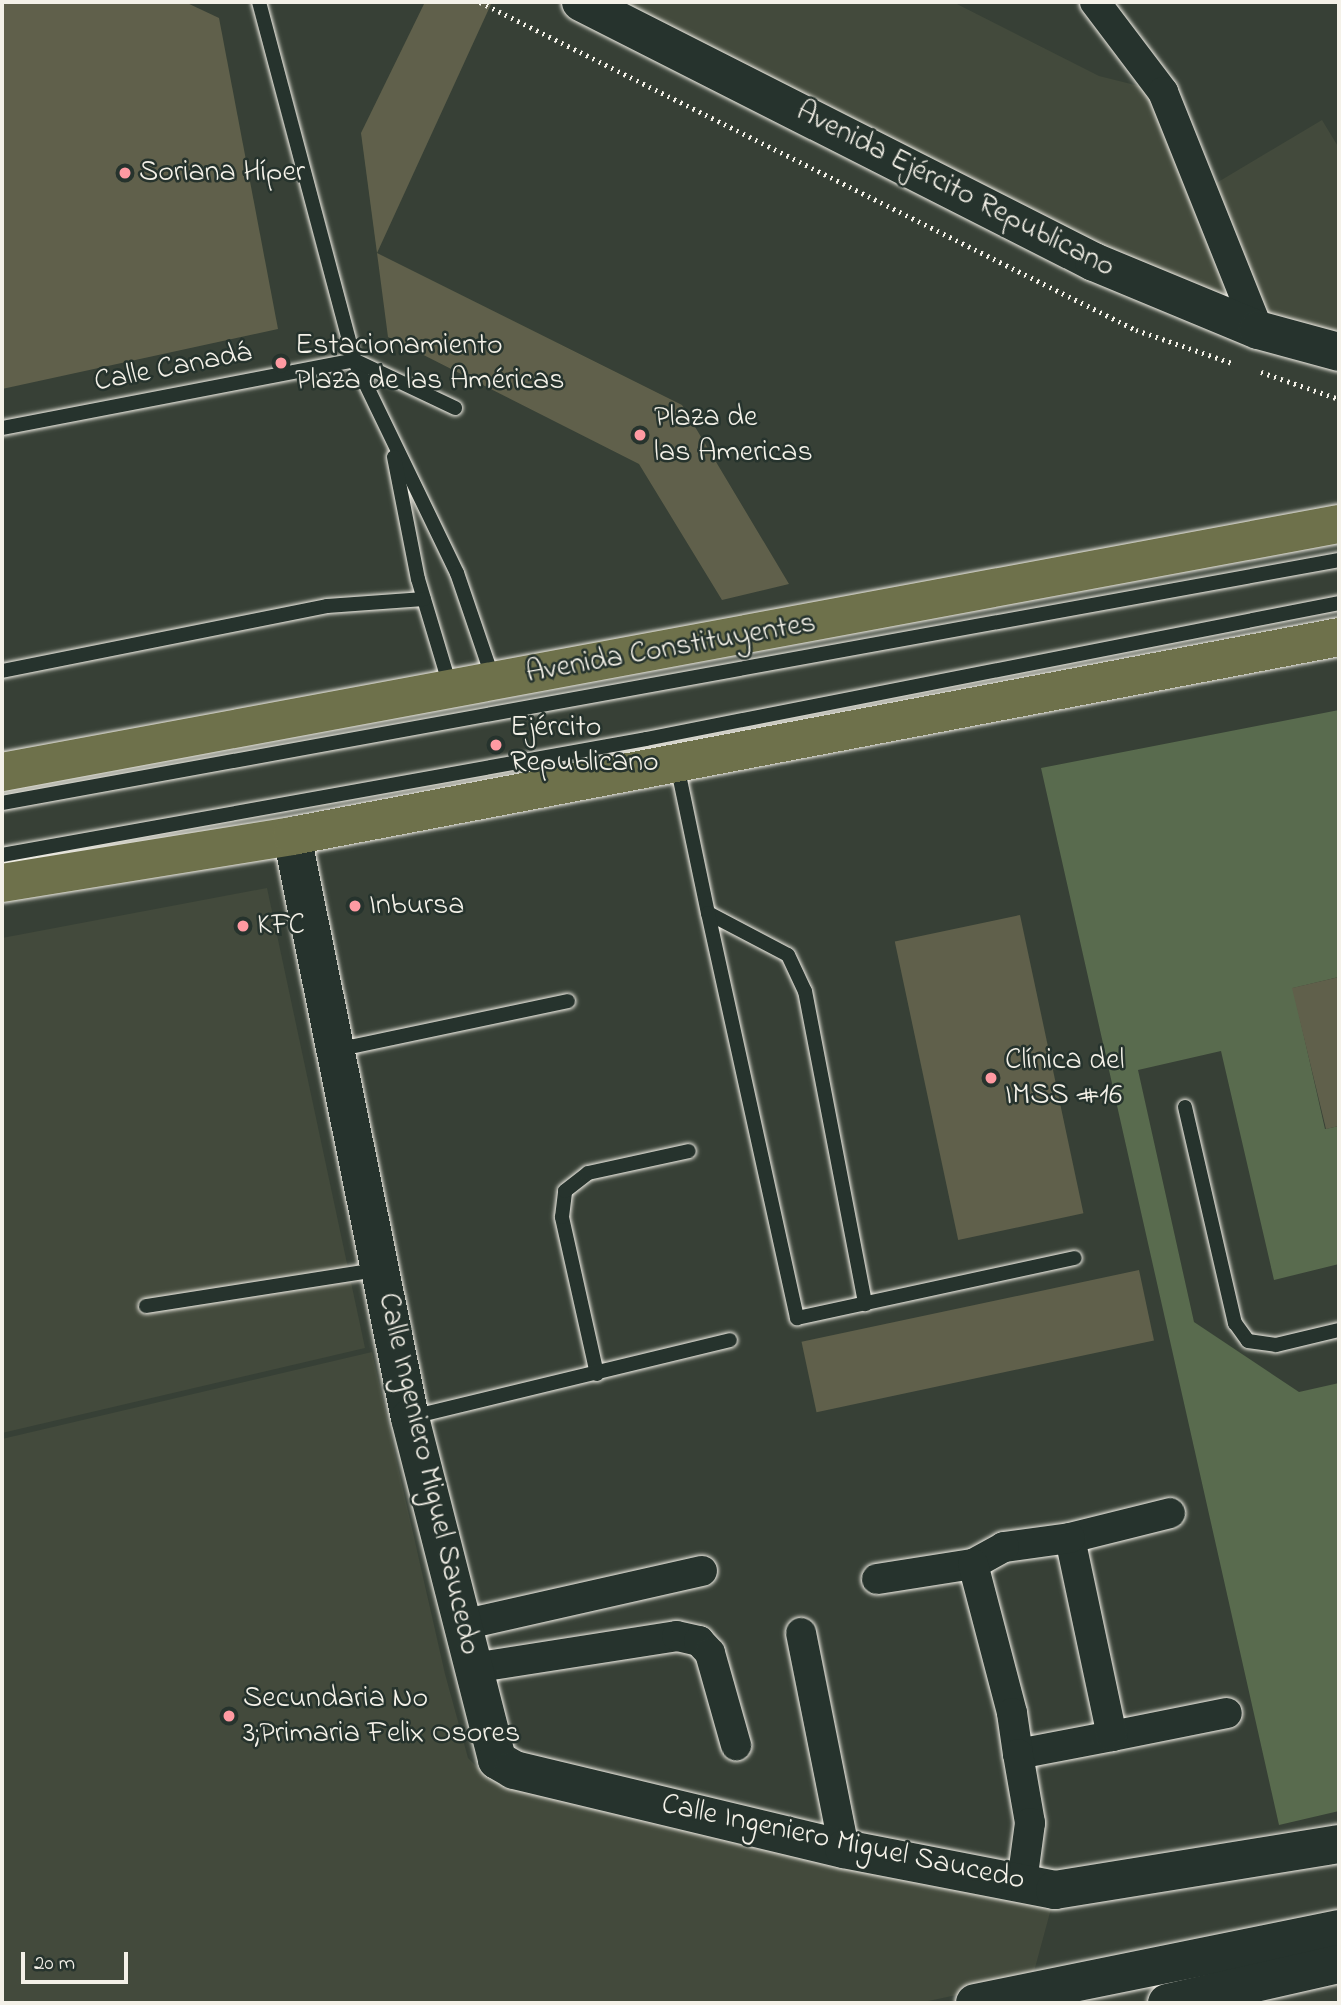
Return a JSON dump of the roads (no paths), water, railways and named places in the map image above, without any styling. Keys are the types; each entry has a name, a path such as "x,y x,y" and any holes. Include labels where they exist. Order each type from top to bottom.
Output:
{"main road":[{"name":"Avenida Constituyentes","path":"2,772 1339,524"},
{"path":"2,883 292,836 676,760 1339,636"}],"street":[{"name":"Avenida Ejército Republicano","path":"581,2 1094,262 1258,330 1339,352"},
{"path":"1095,2 1163,92 1258,330"},
{"name":"Calle Ingeniero Miguel Saucedo","path":"292,836 410,1418 497,1760 514,1770 844,1849 1072,1891 1339,1844"},
{"path":"877,1579 973,1564 1004,1547 1070,1538 1170,1513"},
{"path":"1070,1538 1112,1736"},
{"path":"973,1564 1018,1754 1030,1823 1022,1882"},
{"path":"462,1625 702,1571"},
{"path":"801,1633 844,1849"},
{"path":"473,1668 677,1636 699,1641 710,1653 736,1745"},
{"path":"1018,1754 1227,1713"},
{"path":"975,2003 1339,1929"},
{"path":"1167,2003 1339,1964"}],"lane":[{"path":"259,2 354,359 390,439 457,573 494,680"},
{"path":"354,359 455,408"},
{"name":"Calle Canadá","path":"2,428 354,359"},
{"path":"390,439 424,599 451,689"},
{"path":"2,803 1339,559"},
{"path":"2,671 327,606 424,599"},
{"path":"2,855 646,739 1339,603"},
{"path":"676,760 797,1318 1075,1258"},
{"path":"708,913 788,955 805,991 865,1304"},
{"path":"335,1050 568,1001"},
{"path":"1185,1107 1235,1322 1248,1341 1276,1345 1339,1330"},
{"path":"597,1374 562,1217 565,1191 588,1173 689,1151"},
{"path":"146,1306 380,1270"},
{"path":"410,1418 730,1340"}],"place":[{"name":"Soriana Híper","path":"125,173"},
{"name":"Estacionamiento Plaza de las Américas","path":"281,363"},
{"name":"Plaza de las Americas","path":"640,435"},
{"name":"Ejército Republicano","path":"496,745"},
{"name":"Inbursa","path":"355,906"},
{"name":"KFC","path":"243,926"},
{"name":"Clínica del IMSS #16","path":"991,1078"},
{"name":"Secundaria No 3;Primaria Felix Osores","path":"229,1716"}]}
